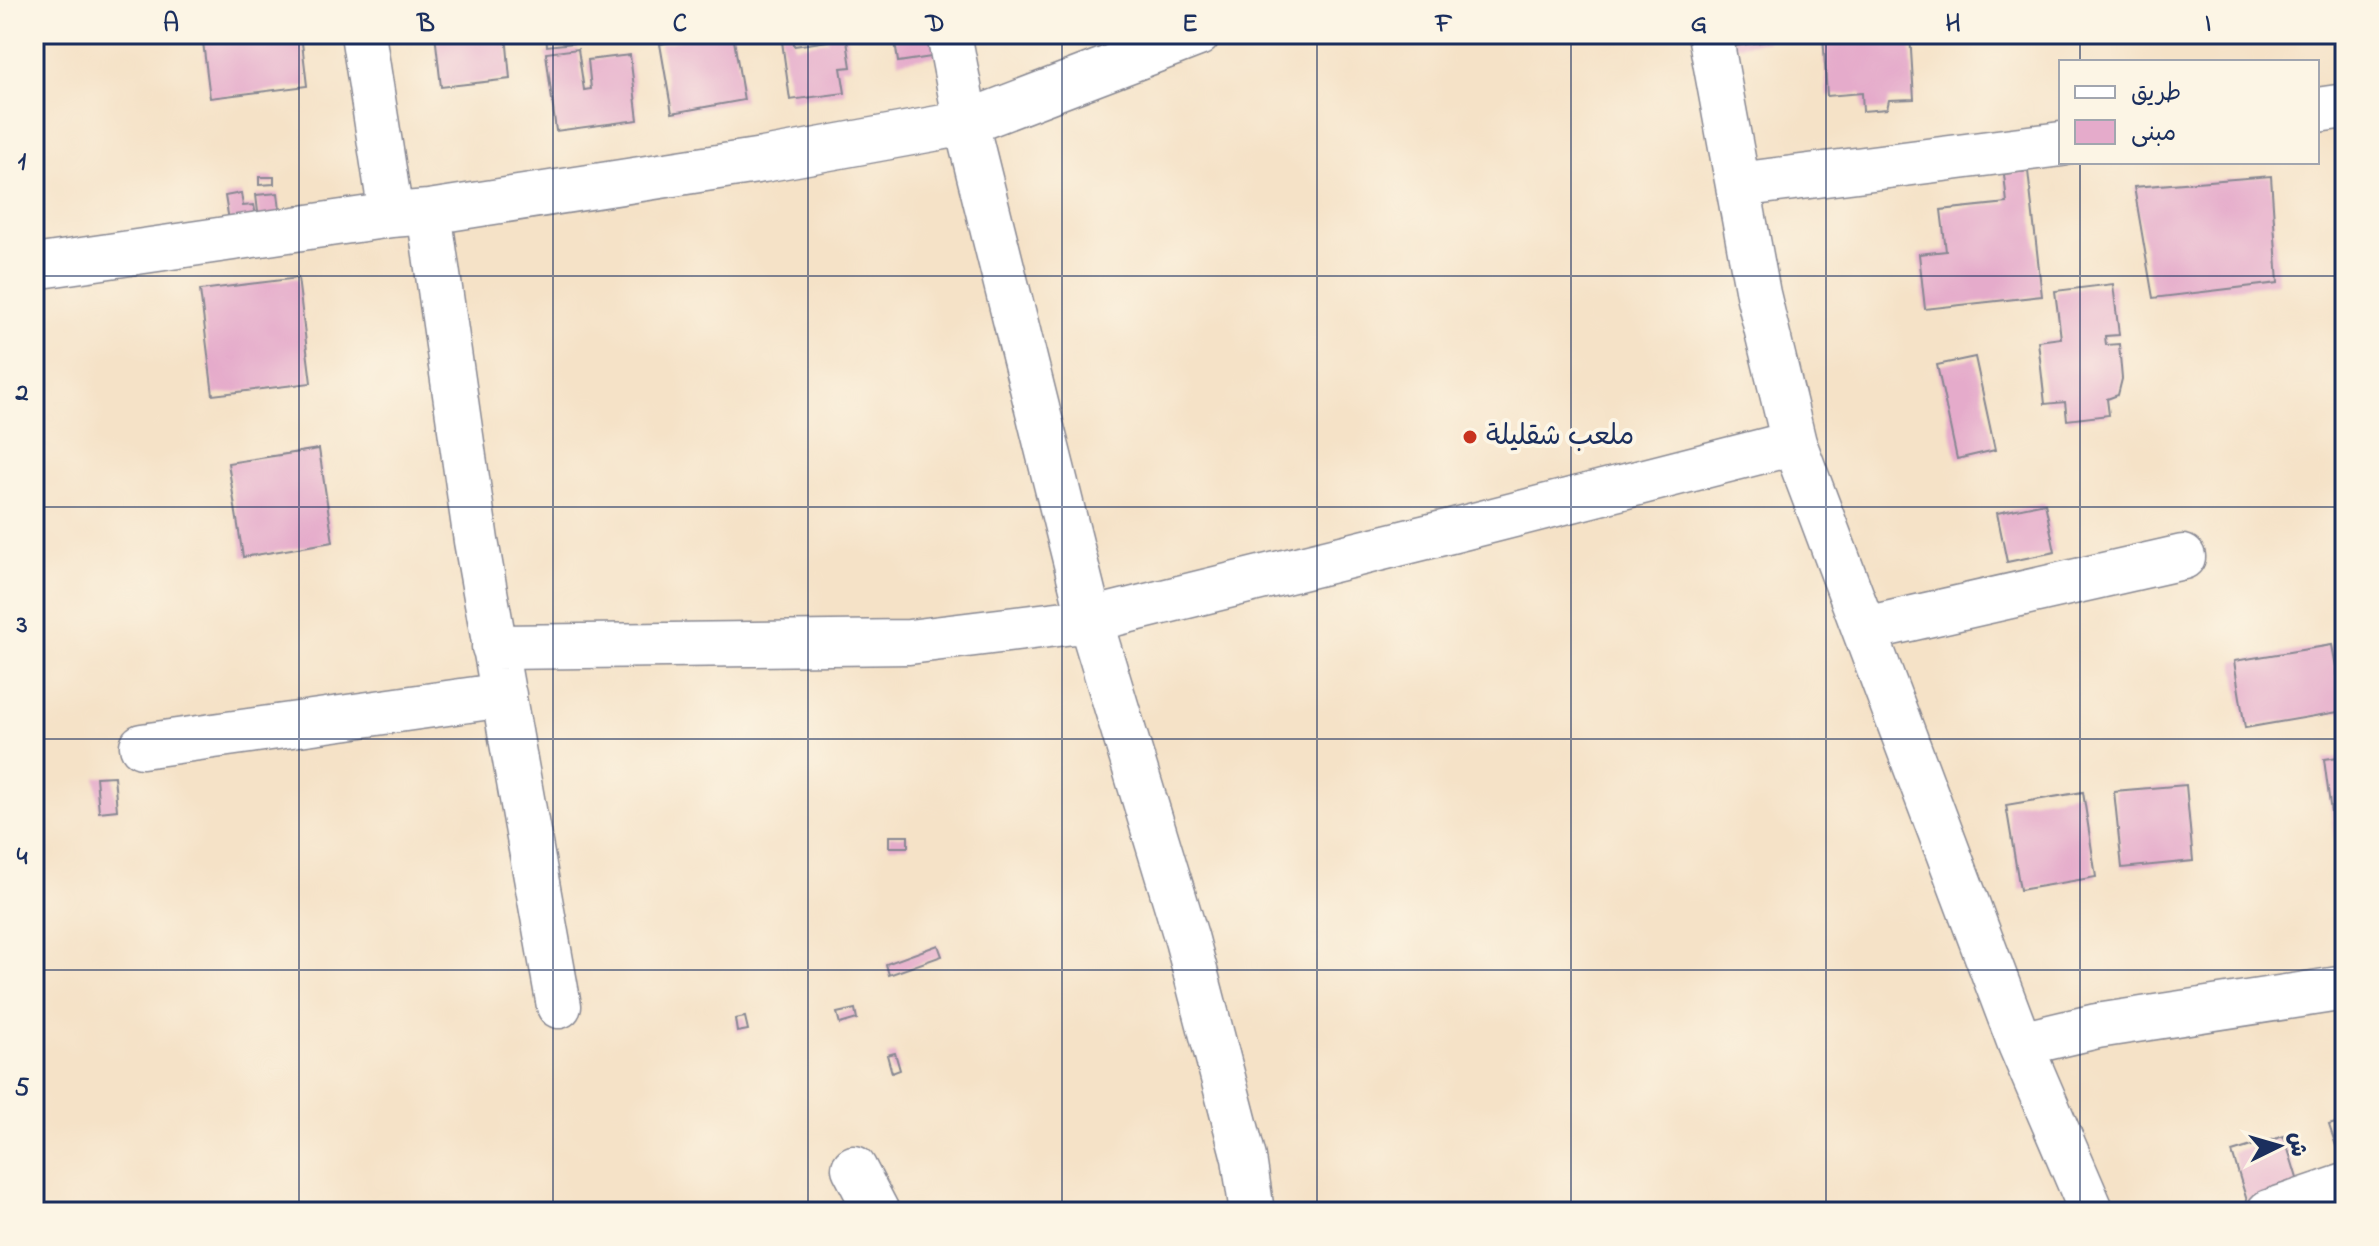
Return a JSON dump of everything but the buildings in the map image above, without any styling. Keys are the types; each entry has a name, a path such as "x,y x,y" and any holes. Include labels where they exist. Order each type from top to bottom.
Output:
{"street":[{"path":"363,34 410,214 476,541 559,1006"},
{"path":"949,34 966,123 1090,620 1187,940 1244,1158 1252,1212"},
{"path":"34,267 763,160 966,123 1198,34"},
{"path":"1710,34 1758,294 1794,443 2020,1044 2092,1212"},
{"path":"2319,110 2345,106"},
{"path":"1738,185 2059,144"},
{"path":"494,647 909,642 1090,620 1794,443"},
{"path":"1865,629 2183,557"},
{"path":"142,746 504,695"},
{"path":"2020,1044 2097,1026 2345,988"},
{"path":"854,1168 877,1212"},
{"path":"2269,1212 2345,1186"}],"place":[{"name":"ملعب شقليلة","path":"1470,437"}]}
